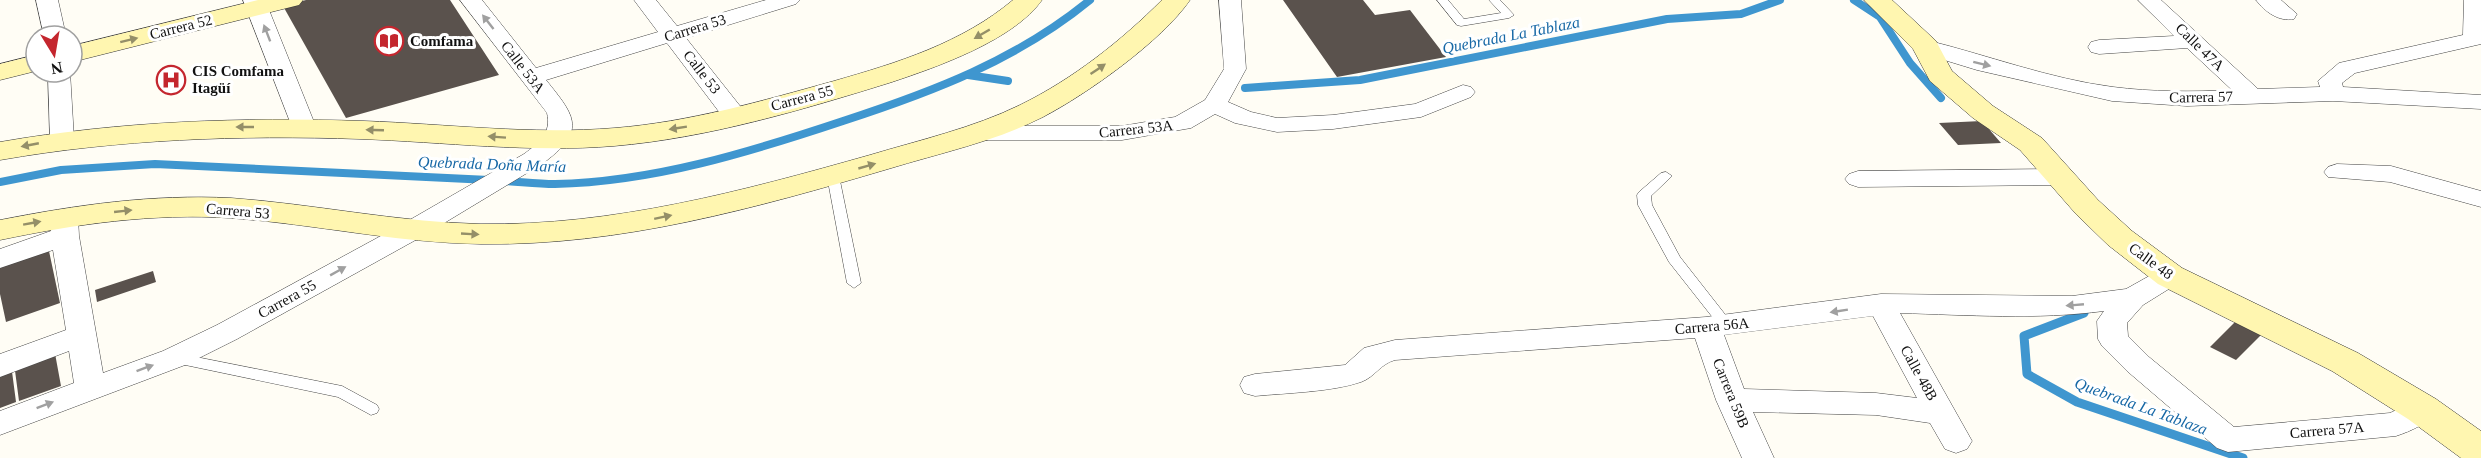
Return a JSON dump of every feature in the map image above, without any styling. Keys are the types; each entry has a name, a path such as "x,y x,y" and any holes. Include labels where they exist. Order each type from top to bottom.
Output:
{"street":[{"path":"47,0 52,24"},
{"name":"Carrera 52","path":"84,51 256,4 290,0"},
{"name":"Calle 53A","path":"471,0 558,112 562,120 556,139"},
{"name":"Calle 53","path":"645,0 735,116"},
{"name":"Carrera 53","path":"531,77 789,0"},
{"name":"Carrera 55","path":"0,151 62,139 198,127 303,127 556,139 634,135 684,128 887,75 931,59 968,43 998,25 1029,0"},
{"name":"Carrera 53","path":"0,230 65,227 175,207 230,208 411,231 539,235 599,229 661,218 833,176 979,133 1050,101 1094,72 1152,26 1177,0"},
{"path":"1230,0 1235,69 1214,105 1244,118 1277,124 1404,114 1421,110 1463,92"},
{"name":"Calle 48","path":"1877,0 1916,34 1941,75 1983,112 2031,144 2087,207 2143,256 2150,288 2345,362 2422,409 2481,452"},
{"name":"Calle 47A","path":"2149,0 2250,95"},
{"path":"2267,0 2286,14"},
{"path":"2333,94 2330,81 2347,68 2422,49 2474,39 2475,0"},
{"path":"256,4 303,127"},
{"path":"2099,47 2194,42"},
{"name":"Carrera 57","path":"1926,47 1985,65 2112,94 2187,99 2250,95 2333,94 2481,102"},
{"path":"0,72 24,66"},
{"path":"60,84 62,139"},
{"name":"Carrera 53A","path":"979,133 1122,134 1182,123 1214,105"},
{"name":"Carrera 55","path":"0,423 174,358 227,332 411,231 532,159 556,139"},
{"path":"2337,172 2391,174 2481,199"},
{"path":"1858,179 2062,177"},
{"path":"0,259 65,227 90,388"},
{"name":"Carrera 56A","path":"1256,385 1349,375 1359,371 1375,355 1395,350 1716,326 1881,304 1937,302 2010,307 2072,306 2150,288"},
{"name":"Carrera 57A","path":"2150,288 2112,321 2113,339 2138,364 2228,440 2396,424 2422,409"},
{"name":"Calle 48B","path":"1881,304 1956,441"},
{"name":"Carrera 59B","path":"1716,326 1732,400 1758,458"},
{"path":"0,366 82,335"},
{"path":"1732,400 1876,405 1940,412"}],"lane":[{"path":"1442,0 1461,22 1509,15 1494,0"},
{"path":"833,176 854,283"},
{"path":"1666,176 1644,195 1645,205 1674,259 1716,326"},
{"path":"174,358 342,392 371,409"}],"building":[{"name":"Comfama","path":"306,0 450,0 499,75 346,118 283,6"},
{"path":"1283,0 1363,0 1375,15 1410,10 1446,57 1337,77"},
{"path":"1982,121 2001,143 1958,145 1939,123"},
{"path":"49,251 60,303 6,322 0,294 0,267"},
{"path":"153,271 156,282 97,302 95,290"},
{"path":"2240,317 2266,330 2236,360 2210,347"},
{"path":"54,348 61,386 19,401 14,363"},
{"path":"11,364 16,402 0,408 0,368"}],"waterway":[{"name":"Quebrada Doña María","path":"505,181 555,184 628,178 701,163 773,144 909,98 972,72 1033,40 1090,0"},
{"name":"Quebrada La Tablaza","path":"1245,88 1360,80 1667,19 1741,14 1780,0"},
{"name":"Quebrada La Tablaza","path":"1854,0 1880,17 1910,63 1941,98"},
{"name":"Quebrada La Tablaza","path":"968,75 1008,81"},
{"name":"Quebrada Doña María","path":"0,182 61,170 155,164 489,180"},
{"name":"Quebrada La Tablaza","path":"2084,313 2024,336 2027,374 2077,402 2243,458"}],"place":[{"name":"Comfama","path":"389,41"},
{"name":"CIS Comfama Itagüí","path":"171,80"}]}
